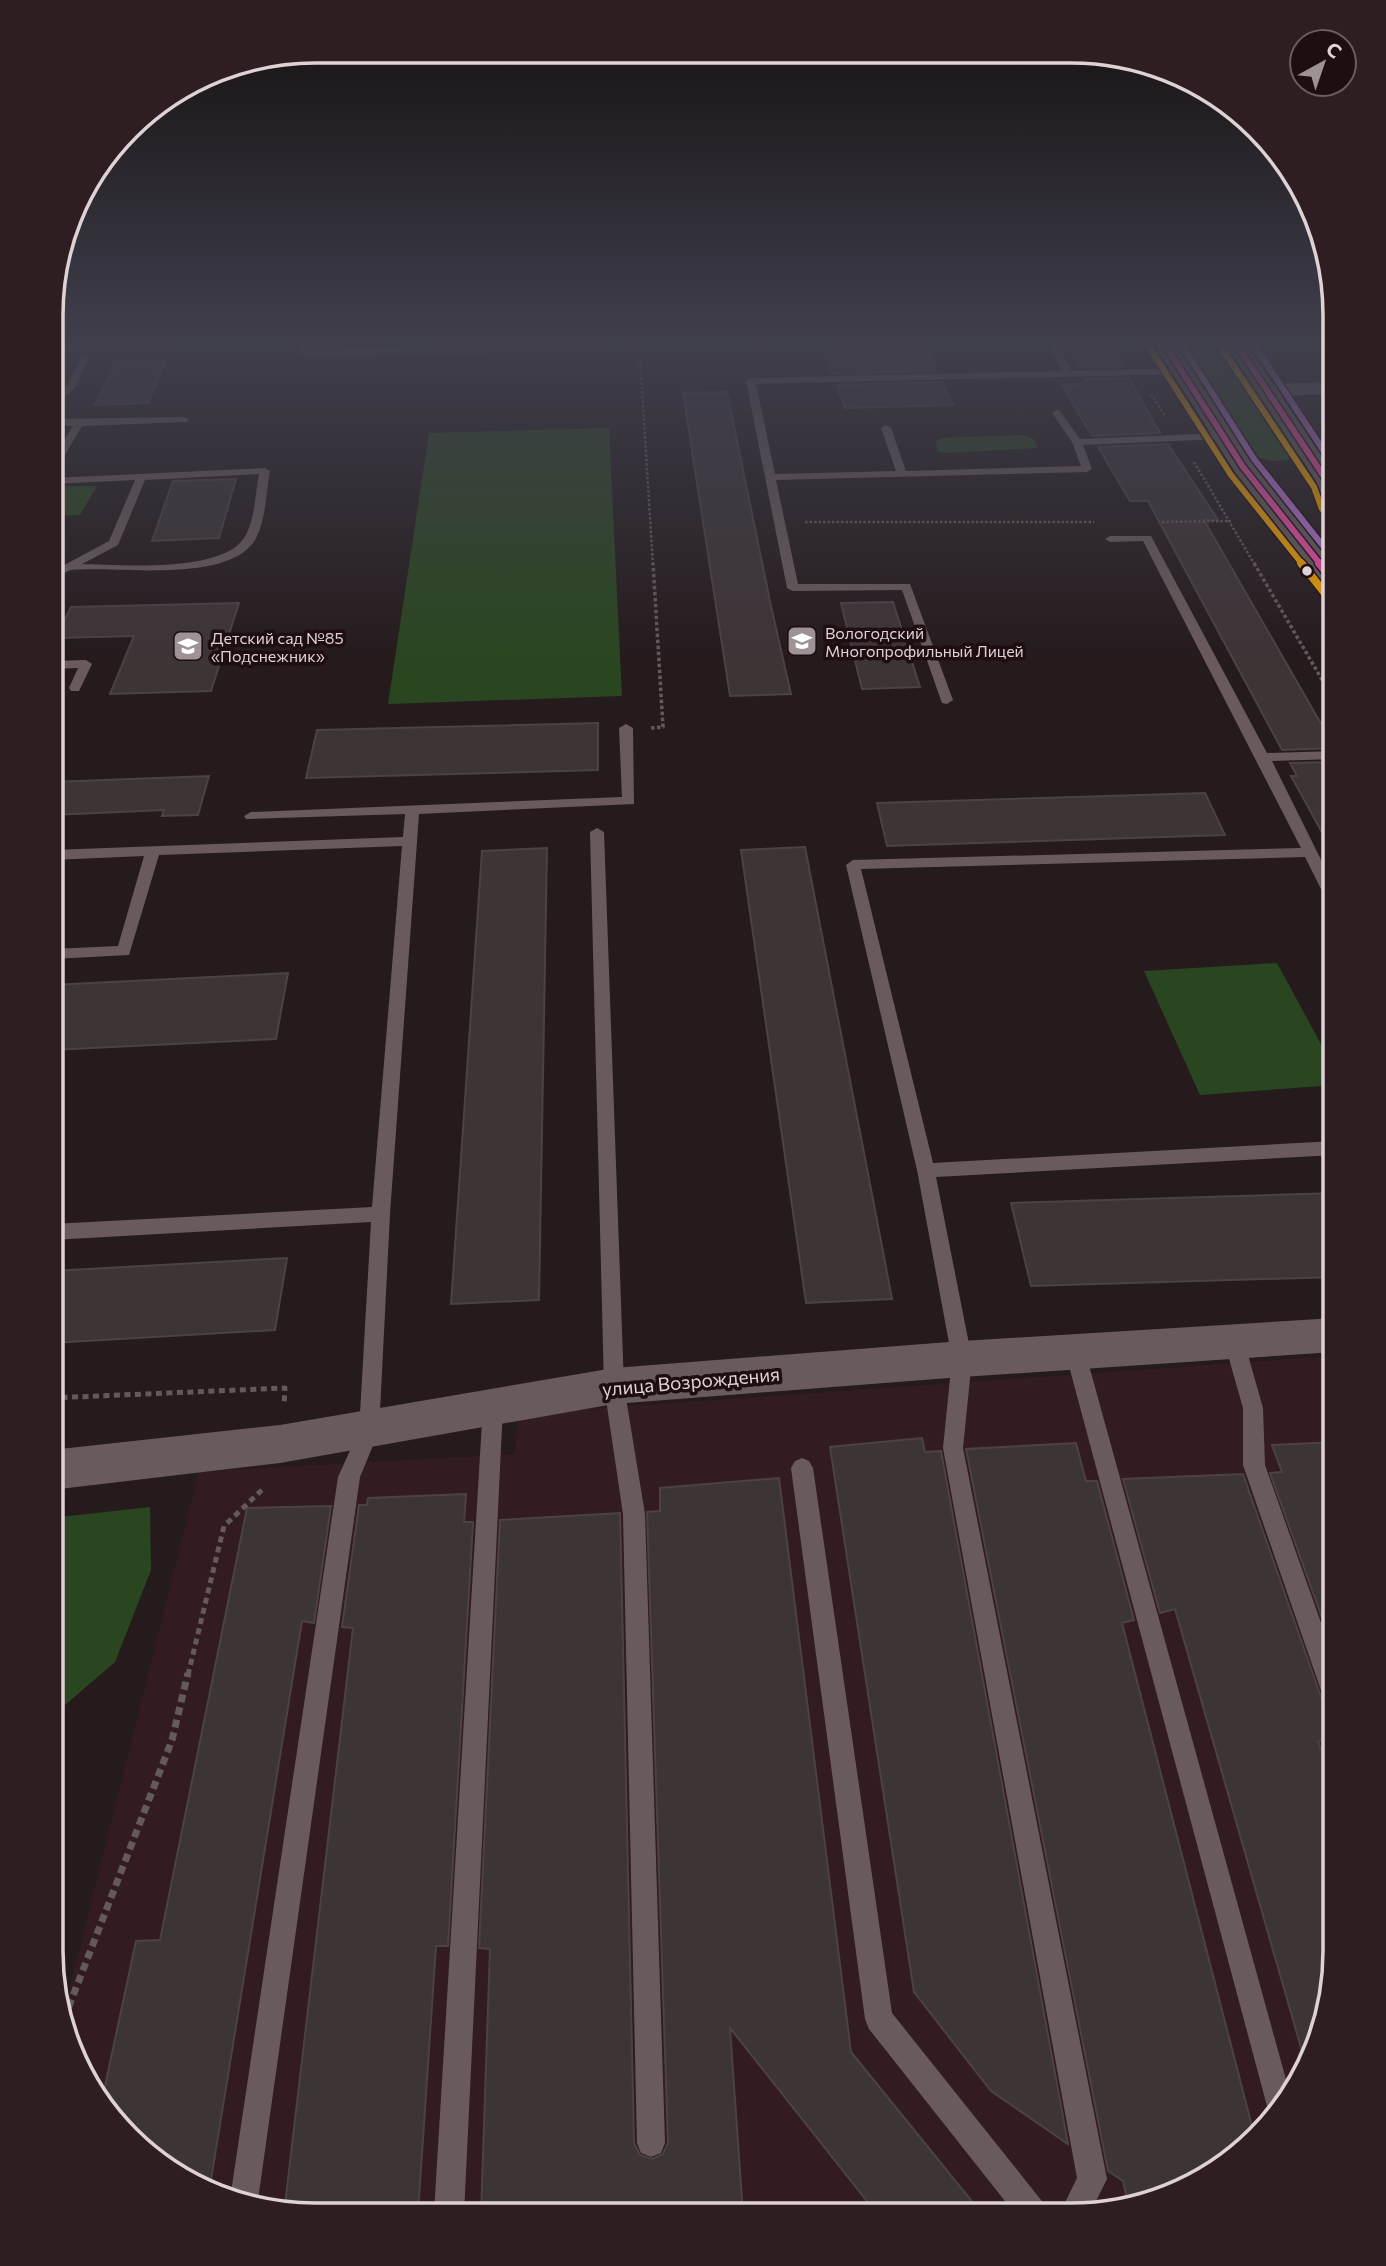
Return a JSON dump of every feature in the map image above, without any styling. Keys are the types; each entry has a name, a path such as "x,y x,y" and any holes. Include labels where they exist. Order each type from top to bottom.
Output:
{"street":[{"path":"1230,448 1242,467 1323,568"},
{"path":"1308,448 1323,469"},
{"path":"1242,467 1283,479 1323,481"},
{"name":"улица Возрождения","path":"63,1468 280,1444 369,1431 614,1386 962,1359 1323,1336"}],"lane":[{"path":"765,448 793,588 906,586 947,700"},
{"path":"893,448 902,474"},
{"path":"771,477 1087,469 1079,448"},
{"path":"63,481 265,471 249,541 233,555 200,566 67,567"},
{"path":"63,569 114,542 141,477"},
{"path":"1110,538 1147,538 1263,757 1323,880"},
{"path":"63,665 86,664 75,688"},
{"path":"251,816 629,801 626,728"},
{"path":"1263,757 1323,755"},
{"path":"245,2193 349,1477 369,1431 381,1214 412,810"},
{"path":"597,832 614,1386 634,1514 651,2143"},
{"path":"63,855 410,841"},
{"path":"63,954 124,951 153,851"},
{"path":"1080,2202 1092,2179 953,1448 962,1359 926,1170 853,864 1308,852"},
{"path":"926,1170 1323,1149"},
{"path":"63,1230 381,1214"},
{"path":"1234,1341 1253,1408 1254,1465 1323,1662"},
{"path":"1075,1352 1277,2096"},
{"path":"450,2203 494,1406"},
{"path":"802,1468 879,2019 1025,2203"}],"path":[{"path":"626,728 663,727 646,448"},
{"path":"1184,448 1231,522 1323,681"},
{"path":"780,522 1094,522"},
{"path":"1162,522 1231,522"},
{"path":"63,1397 285,1388"},
{"path":"69,2006 172,1740 224,1526 270,1482 280,1444"}],"shaded area":[{"path":"1323,1357 1321,1984 1310,2032 1297,2062 1281,2091 1249,2129 1211,2161 1182,2177 1152,2190 1104,2201 315,2203 266,2198 219,2184 175,2161 137,2129 105,2091 89,2062 76,2032 67,1997 199,1472 515,1454 518,1414"}],"green space":[{"path":"427,448 610,448 622,696 388,704"},
{"path":"937,448 1038,448 946,453 938,451"},
{"path":"1240,448 1298,448 1302,453 1279,461 1245,452"},
{"path":"63,486 97,486 80,515 63,516"},
{"path":"1277,963 1323,1048 1323,1086 1200,1095 1144,971"},
{"path":"150,1507 151,1570 115,1662 63,1707 63,1517"}],"building":[{"path":"691,448 738,448 791,694 730,696"},
{"path":"1098,448 1170,448 1218,520 1204,520 1323,727 1323,748 1282,750 1148,501 1130,501"},
{"path":"236,479 219,538 152,541 173,481"},
{"path":"893,602 920,687 862,689 841,603"},
{"name":"Детский сад №85 «Подснежник»","path":"239,603 211,691 110,694 134,636 63,638 63,624 71,607"},
{"path":"598,723 598,770 306,778 317,730"},
{"path":"1323,762 1323,834 1291,776 1297,776 1290,763"},
{"path":"209,776 198,815 162,816 164,810 63,815 63,782"},
{"path":"1205,793 1225,835 887,846 877,803"},
{"path":"805,847 892,1299 806,1303 741,850"},
{"path":"547,848 539,1300 451,1304 482,851"},
{"path":"288,973 276,1039 63,1049 63,984"},
{"path":"1323,1193 1323,1277 1031,1286 1011,1203"},
{"path":"287,1258 275,1330 63,1342 63,1270"},
{"path":"922,1438 925,1452 941,1451 1068,2144 991,2091 914,1992 830,1447"},
{"path":"1076,1443 1086,1481 1097,1481 1134,1620 1122,1623 1252,2126 1224,2151 1197,2169 1152,2190 1126,2196 1123,2181 1108,2171 966,1449"},
{"path":"1323,1443 1323,1621 1270,1473 1282,1472 1272,1445"},
{"path":"1243,1474 1323,1701 1323,1740 1318,1741 1323,1756 1323,1951 1318,2000 1302,2051 1175,1609 1160,1613 1123,1479"},
{"path":"779,1478 851,2052 973,2203 869,2203 730,2028 742,2203 481,2203 490,1949 479,1948 500,1520 620,1513 634,2143 640,2155 652,2159 663,2154 668,2143 647,1512 660,1511 660,1488"},
{"path":"466,1494 464,1522 473,1522 448,1946 436,1946 419,2203 285,2201 353,1628 342,1627 359,1505 367,1505 368,1498"},
{"path":"331,1506 314,1623 302,1621 211,2180 175,2161 149,2140 104,2090 136,1941 160,1940 247,1508"}],"transit line":[{"path":"1214,448 1231,475 1323,591"},
{"path":"1231,448 1323,568"},
{"path":"1247,448 1323,546"},
{"path":"1288,448 1314,487 1322,509"},
{"path":"1305,448 1323,475"}],"place":[{"name":"Вологодский Многопрофильный Лицей","path":"802,641"},
{"name":"Детский сад №85 «Подснежник»","path":"188,646"}]}
